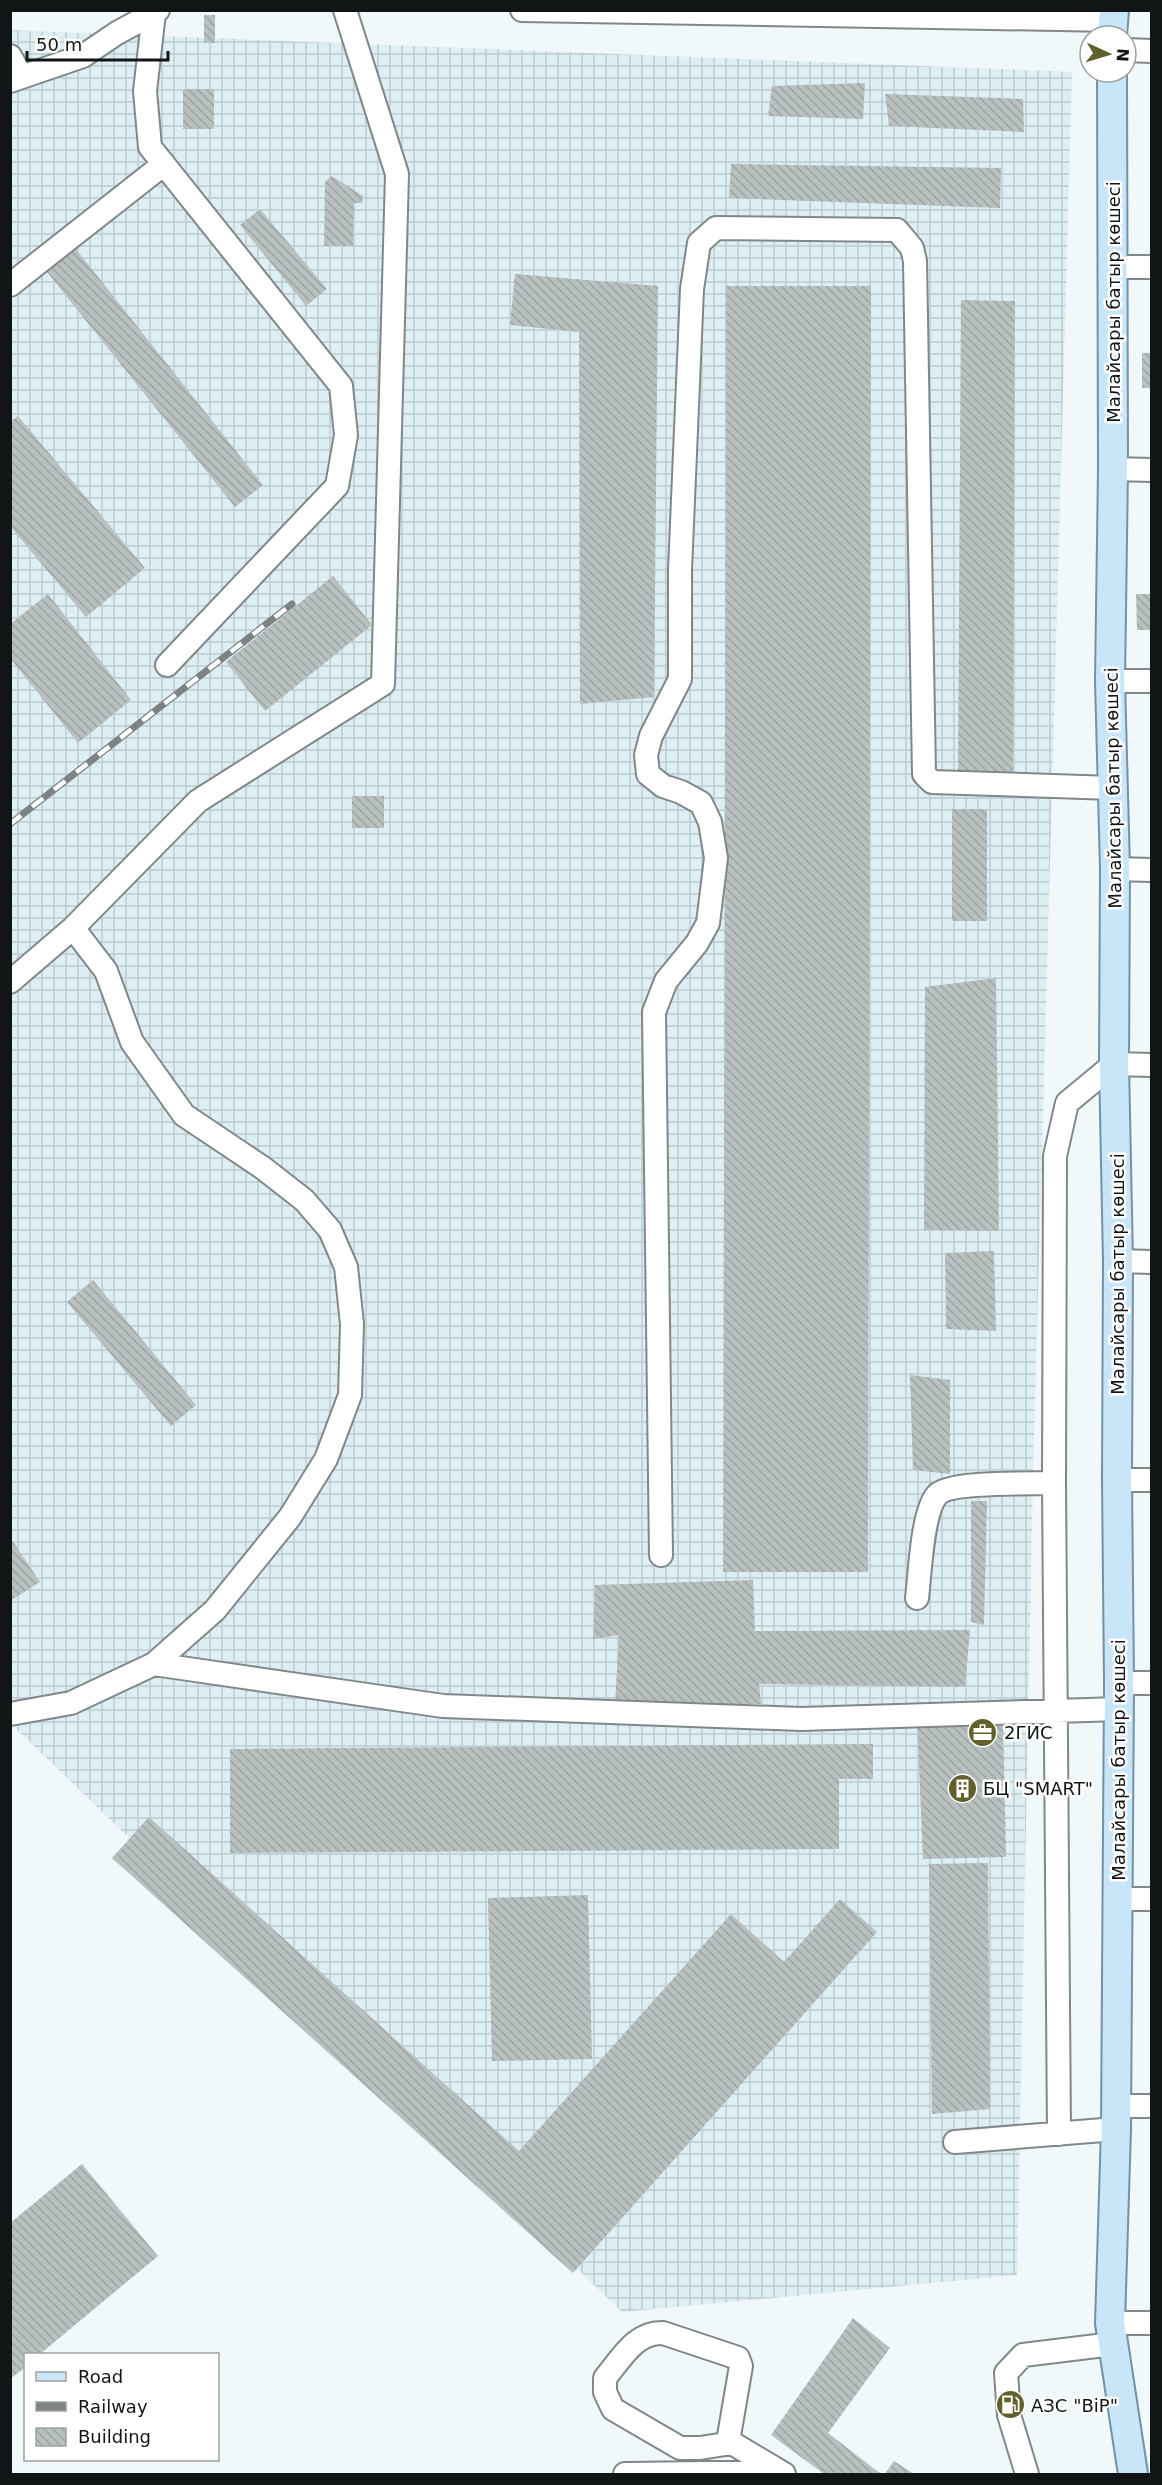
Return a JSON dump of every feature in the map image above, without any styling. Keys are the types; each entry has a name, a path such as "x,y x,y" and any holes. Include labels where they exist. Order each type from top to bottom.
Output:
{"main road":[{"name":"Малайсары батыр көшесі","path":"1112,84 1113,469 1110,681 1115,869 1114,1064 1118,1261 1119,1696 1112,2334 1133,2475"}],"street":[{"path":"10,982 73,928 198,801 383,684 397,174 345,10"},
{"path":"522,10 1113,22"},
{"path":"10,56 16,79 83,56 117,33 156,12"},
{"path":"156,12 145,91 150,147 341,386 346,435 337,486 167,665"},
{"path":"10,285 164,164"},
{"path":"661,1555 654,1011 666,981 697,943 708,923 716,858 710,822 701,803 681,792 663,786 648,774 646,755 651,736 680,679 680,570 692,289 699,243 716,228 897,230 912,248 915,261 924,774 932,782 1113,788"},
{"path":"1113,267 1152,267"},
{"path":"1113,469 1152,470"},
{"path":"1110,681 1152,681"},
{"path":"1115,869 1152,870"},
{"path":"10,1714 71,1702 154,1664 215,1610 290,1517 326,1459 350,1395 352,1324 346,1267 330,1230 304,1200 263,1168 184,1115 132,1042 106,971 73,928"},
{"path":"1059,2134 1054,1483 1055,1156 1067,1103 1114,1064 1152,1065"},
{"path":"1118,1261 1152,1262"},
{"path":"1117,1480 1152,1480"},
{"path":"917,1598 928,1512 938,1493 954,1486 1054,1483"},
{"path":"154,1664 443,1706 801,1719 1056,1710 1119,1696 1152,1683"},
{"path":"1118,1899 1152,1899"},
{"path":"955,2142 1059,2134 1152,2106"},
{"path":"1027,2475 1009,2415 1006,2373 1023,2355 1152,2323"},
{"path":"732,2443 700,2448 680,2448 613,2409 605,2392 605,2378 640,2337 651,2332 663,2333 738,2358 741,2366 729,2436 732,2443 781,2473"},
{"path":"626,2475 781,2473"}],"shaded area":[{"path":"10,30 1072,72 1033,1474 1017,2275 622,2312 11,1724"}],"building":[{"path":"204,15 215,15 215,43 204,43"},
{"path":"865,83 863,119 768,116 772,86"},
{"path":"183,89 214,89 214,129 183,129"},
{"path":"885,94 1023,99 1024,132 889,126"},
{"path":"731,164 1001,168 1000,208 729,198"},
{"path":"332,176 363,196 362,203 354,203 353,246 324,246 325,182"},
{"path":"260,209 327,289 306,306 240,225"},
{"path":"72,244 263,485 235,507 43,267"},
{"path":"515,274 658,286 654,697 580,704 579,332 510,325"},
{"path":"726,286 871,286 868,1572 723,1572"},
{"path":"961,300 1015,301 1013,773 958,773"},
{"path":"1142,353 1152,353 1152,388 1142,388"},
{"path":"18,416 145,568 86,617 10,526 10,422"},
{"path":"333,576 372,625 265,711 226,662"},
{"path":"48,594 131,700 78,743 10,658 10,624"},
{"path":"1136,594 1152,594 1152,630 1137,630"},
{"path":"352,796 384,796 384,828 352,828"},
{"path":"952,809 987,809 987,921 952,921"},
{"path":"996,978 999,1231 924,1230 925,987"},
{"path":"994,1251 996,1331 946,1329 945,1253"},
{"path":"93,1280 196,1405 171,1426 67,1302"},
{"path":"910,1375 950,1380 950,1474 913,1470"},
{"path":"971,1501 987,1501 984,1625 971,1622"},
{"path":"10,1537 40,1582 10,1601"},
{"path":"753,1580 755,1631 970,1630 965,1687 759,1684 761,1704 615,1704 619,1635 593,1639 595,1585"},
{"name":"БЦ \"SMART\"","path":"1003,1717 1006,1857 923,1859 917,1720"},
{"path":"873,1744 873,1779 839,1779 839,1849 230,1853 230,1749"},
{"path":"149,1817 519,2151 731,1914 784,1962 840,1899 877,1932 573,2273 112,1858"},
{"path":"988,1863 990,2109 932,2114 929,1864"},
{"path":"588,1895 592,2059 492,2061 488,1898"},
{"path":"82,2164 158,2256 41,2353 24,2353 24,2368 10,2379 10,2223"},
{"path":"853,2318 890,2348 828,2433 881,2474 824,2474 771,2435"},
{"path":"894,2461 914,2474 885,2474"}],"railway":[{"path":"10,824 292,604"}],"place":[{"name":"2ГИС","path":"983,1732"},
{"name":"БЦ \"SMART\"","path":"962,1788"},
{"name":"АЗС \"BiP\"","path":"1010,2405"}]}
